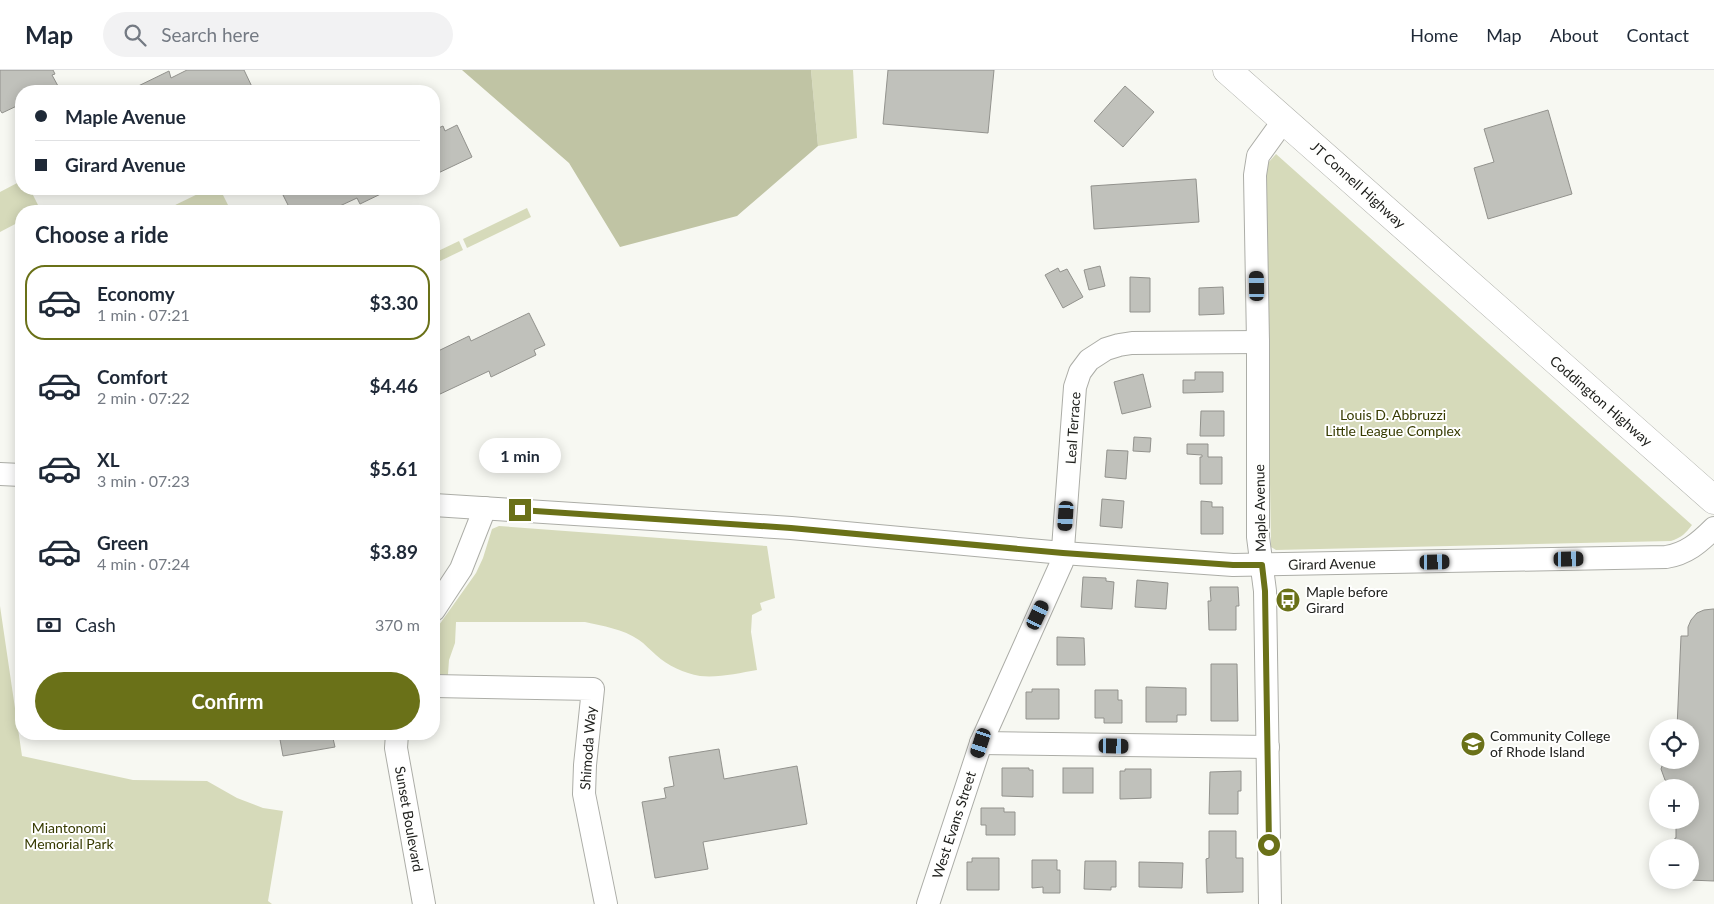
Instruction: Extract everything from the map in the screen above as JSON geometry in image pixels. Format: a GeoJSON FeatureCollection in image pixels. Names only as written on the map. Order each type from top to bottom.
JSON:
{"type":"FeatureCollection","features":[{"type":"Feature","properties":{"kind":"highway","name":"JT Connell Highway"},"geometry":{"type":"LineString","coordinates":[[1227,70],[1488,301]]}},
{"type":"Feature","properties":{"kind":"highway","name":"Coddington Highway"},"geometry":{"type":"LineString","coordinates":[[1488,301],[1714,500]]}},
{"type":"Feature","properties":{"kind":"street","name":"Maple Avenue"},"geometry":{"type":"LineString","coordinates":[[1270,904],[1265,591],[1258,537],[1258,342],[1255,170],[1261,151],[1284,120]]}},
{"type":"Feature","properties":{"kind":"street","name":"Leal Terrace"},"geometry":{"type":"LineString","coordinates":[[1063,553],[1075,387],[1080,372],[1089,360],[1106,349],[1132,343],[1258,342]]}},
{"type":"Feature","properties":{"kind":"street"},"geometry":{"type":"LineString","coordinates":[[0,474],[15,475]]}},
{"type":"Feature","properties":{"kind":"street","name":"Girard Avenue"},"geometry":{"type":"LineString","coordinates":[[440,505],[791,528],[1063,553],[1233,565],[1666,557],[1692,548],[1714,528]]}},
{"type":"Feature","properties":{"kind":"street"},"geometry":{"type":"LineString","coordinates":[[440,601],[461,569],[485,508]]}},
{"type":"Feature","properties":{"kind":"street","name":"West Evans Street"},"geometry":{"type":"LineString","coordinates":[[928,904],[981,743],[1059,569],[1063,553]]}},
{"type":"Feature","properties":{"kind":"street","name":"Shimoda Way"},"geometry":{"type":"LineString","coordinates":[[440,686],[592,689],[584,794],[606,904]]}},
{"type":"Feature","properties":{"kind":"street","name":"Sunset Boulevard"},"geometry":{"type":"LineString","coordinates":[[397,740],[396,748],[424,904]]}},
{"type":"Feature","properties":{"kind":"street"},"geometry":{"type":"LineString","coordinates":[[981,743],[1268,747]]}},
{"type":"Feature","properties":{"kind":"green space"},"geometry":{"type":"Polygon","coordinates":[[[462,70],[811,70],[818,146],[737,216],[620,247],[569,163],[462,70]]]}},
{"type":"Feature","properties":{"kind":"green space"},"geometry":{"type":"Polygon","coordinates":[[[811,70],[853,70],[857,138],[818,146],[811,70]]]}},
{"type":"Feature","properties":{"kind":"green space","name":"Louis D. Abbruzzi Little League Complex"},"geometry":{"type":"Polygon","coordinates":[[[1276,154],[1692,525],[1688,530],[1680,537],[1671,541],[1276,550],[1271,547],[1267,291],[1262,185],[1267,164],[1276,154]]]}},
{"type":"Feature","properties":{"kind":"green space"},"geometry":{"type":"Polygon","coordinates":[[[15,184],[15,195],[33,195],[38,205],[15,205],[15,224],[0,232],[0,192],[15,184]]]}},
{"type":"Feature","properties":{"kind":"green space"},"geometry":{"type":"Polygon","coordinates":[[[196,195],[223,195],[228,205],[175,205],[196,195]]]}},
{"type":"Feature","properties":{"kind":"green space"},"geometry":{"type":"Polygon","coordinates":[[[527,208],[531,217],[467,248],[463,239],[527,208]]]}},
{"type":"Feature","properties":{"kind":"green space"},"geometry":{"type":"Polygon","coordinates":[[[459,241],[463,250],[440,261],[440,250],[459,241]]]}},
{"type":"Feature","properties":{"kind":"green space"},"geometry":{"type":"Polygon","coordinates":[[[499,526],[767,546],[775,598],[760,603],[762,610],[752,615],[751,632],[757,670],[729,675],[694,675],[666,662],[633,636],[613,628],[585,622],[456,622],[455,643],[449,660],[448,676],[440,677],[440,624],[476,573],[492,529],[499,526]]]}},
{"type":"Feature","properties":{"kind":"green space","name":"Miantonomi Memorial Park"},"geometry":{"type":"Polygon","coordinates":[[[0,606],[15,708],[15,740],[20,740],[22,756],[133,780],[207,781],[237,798],[263,808],[283,811],[268,901],[272,904],[0,904],[0,606]]]}},
{"type":"Feature","properties":{"kind":"building"},"geometry":{"type":"Polygon","coordinates":[[[0,70],[53,70],[55,74],[52,75],[57,85],[15,85],[15,107],[2,113],[0,110],[0,70]]]}},
{"type":"Feature","properties":{"kind":"building"},"geometry":{"type":"Polygon","coordinates":[[[187,70],[244,70],[251,85],[140,85],[169,71],[171,78],[187,70]]]}},
{"type":"Feature","properties":{"kind":"building"},"geometry":{"type":"Polygon","coordinates":[[[888,70],[994,70],[988,133],[883,124],[888,70]]]}},
{"type":"Feature","properties":{"kind":"building"},"geometry":{"type":"Polygon","coordinates":[[[1125,86],[1154,112],[1123,147],[1094,121],[1125,86]]]}},
{"type":"Feature","properties":{"kind":"building"},"geometry":{"type":"Polygon","coordinates":[[[1548,110],[1572,194],[1488,219],[1474,168],[1494,162],[1484,129],[1548,110]]]}},
{"type":"Feature","properties":{"kind":"building"},"geometry":{"type":"Polygon","coordinates":[[[457,125],[472,157],[440,172],[440,127],[443,126],[445,131],[457,125]]]}},
{"type":"Feature","properties":{"kind":"building"},"geometry":{"type":"Polygon","coordinates":[[[1196,179],[1199,222],[1094,229],[1091,186],[1196,179]]]}},
{"type":"Feature","properties":{"kind":"building"},"geometry":{"type":"Polygon","coordinates":[[[283,195],[379,195],[360,204],[357,198],[342,205],[288,205],[283,195]]]}},
{"type":"Feature","properties":{"kind":"building"},"geometry":{"type":"Polygon","coordinates":[[[1100,266],[1105,286],[1089,290],[1084,270],[1100,266]]]}},
{"type":"Feature","properties":{"kind":"building"},"geometry":{"type":"Polygon","coordinates":[[[1058,268],[1060,272],[1067,269],[1083,297],[1063,308],[1045,275],[1058,268]]]}},
{"type":"Feature","properties":{"kind":"building"},"geometry":{"type":"Polygon","coordinates":[[[1130,277],[1150,278],[1150,312],[1130,312],[1130,277]]]}},
{"type":"Feature","properties":{"kind":"building"},"geometry":{"type":"Polygon","coordinates":[[[1223,287],[1224,314],[1199,315],[1199,288],[1223,287]]]}},
{"type":"Feature","properties":{"kind":"building"},"geometry":{"type":"Polygon","coordinates":[[[529,313],[545,345],[534,350],[536,355],[491,377],[489,371],[440,394],[440,350],[469,336],[471,341],[529,313]]]}},
{"type":"Feature","properties":{"kind":"building"},"geometry":{"type":"Polygon","coordinates":[[[1195,372],[1223,372],[1223,392],[1183,393],[1183,380],[1195,380],[1195,372]]]}},
{"type":"Feature","properties":{"kind":"building"},"geometry":{"type":"Polygon","coordinates":[[[1143,374],[1151,407],[1122,414],[1114,382],[1143,374]]]}},
{"type":"Feature","properties":{"kind":"building"},"geometry":{"type":"Polygon","coordinates":[[[1201,411],[1224,411],[1224,436],[1200,436],[1201,411]]]}},
{"type":"Feature","properties":{"kind":"building"},"geometry":{"type":"Polygon","coordinates":[[[1134,437],[1151,438],[1150,452],[1133,451],[1134,437]]]}},
{"type":"Feature","properties":{"kind":"building"},"geometry":{"type":"Polygon","coordinates":[[[1187,444],[1208,444],[1208,457],[1222,457],[1222,484],[1200,484],[1200,457],[1202,455],[1187,454],[1187,444]]]}},
{"type":"Feature","properties":{"kind":"building"},"geometry":{"type":"Polygon","coordinates":[[[1107,450],[1128,451],[1126,479],[1105,477],[1107,450]]]}},
{"type":"Feature","properties":{"kind":"building"},"geometry":{"type":"Polygon","coordinates":[[[1102,499],[1124,501],[1122,528],[1100,526],[1102,499]]]}},
{"type":"Feature","properties":{"kind":"building"},"geometry":{"type":"Polygon","coordinates":[[[1201,501],[1212,502],[1212,507],[1223,507],[1223,534],[1201,534],[1201,501]]]}},
{"type":"Feature","properties":{"kind":"building"},"geometry":{"type":"Polygon","coordinates":[[[1083,577],[1106,578],[1106,581],[1114,582],[1112,609],[1081,607],[1083,577]]]}},
{"type":"Feature","properties":{"kind":"building"},"geometry":{"type":"Polygon","coordinates":[[[1137,580],[1168,583],[1166,609],[1135,607],[1137,580]]]}},
{"type":"Feature","properties":{"kind":"building"},"geometry":{"type":"Polygon","coordinates":[[[1210,587],[1238,587],[1239,606],[1236,606],[1236,630],[1209,630],[1208,601],[1211,601],[1210,587]]]}},
{"type":"Feature","properties":{"kind":"building"},"geometry":{"type":"Polygon","coordinates":[[[1714,609],[1714,881],[1699,880],[1699,839],[1675,839],[1676,829],[1699,829],[1699,779],[1665,779],[1661,769],[1699,769],[1699,719],[1677,719],[1681,636],[1688,636],[1688,627],[1691,620],[1697,613],[1714,609]]]}},
{"type":"Feature","properties":{"kind":"building"},"geometry":{"type":"Polygon","coordinates":[[[1057,637],[1084,638],[1085,665],[1057,665],[1057,637]]]}},
{"type":"Feature","properties":{"kind":"building"},"geometry":{"type":"Polygon","coordinates":[[[1211,664],[1237,664],[1238,721],[1211,721],[1211,664]]]}},
{"type":"Feature","properties":{"kind":"building"},"geometry":{"type":"Polygon","coordinates":[[[1146,687],[1186,688],[1186,715],[1177,715],[1177,722],[1146,722],[1146,687]]]}},
{"type":"Feature","properties":{"kind":"building"},"geometry":{"type":"Polygon","coordinates":[[[1032,689],[1059,689],[1059,719],[1026,719],[1026,692],[1032,692],[1032,689]]]}},
{"type":"Feature","properties":{"kind":"building"},"geometry":{"type":"Polygon","coordinates":[[[1095,690],[1118,690],[1118,700],[1122,700],[1122,723],[1104,723],[1104,718],[1095,718],[1095,690]]]}},
{"type":"Feature","properties":{"kind":"building"},"geometry":{"type":"Polygon","coordinates":[[[280,740],[333,740],[335,747],[283,756],[280,740]]]}},
{"type":"Feature","properties":{"kind":"building"},"geometry":{"type":"Polygon","coordinates":[[[719,749],[724,779],[797,766],[807,824],[703,842],[708,869],[655,878],[642,802],[666,798],[664,788],[674,786],[669,757],[719,749]]]}},
{"type":"Feature","properties":{"kind":"building"},"geometry":{"type":"Polygon","coordinates":[[[1002,768],[1029,768],[1029,770],[1033,770],[1033,797],[1002,796],[1002,768]]]}},
{"type":"Feature","properties":{"kind":"building"},"geometry":{"type":"Polygon","coordinates":[[[1063,768],[1093,768],[1093,793],[1063,793],[1063,768]]]}},
{"type":"Feature","properties":{"kind":"building"},"geometry":{"type":"Polygon","coordinates":[[[1125,769],[1151,769],[1151,798],[1120,799],[1120,771],[1125,771],[1125,769]]]}},
{"type":"Feature","properties":{"kind":"building"},"geometry":{"type":"Polygon","coordinates":[[[1241,771],[1241,791],[1238,791],[1238,814],[1209,814],[1210,772],[1241,771]]]}},
{"type":"Feature","properties":{"kind":"building"},"geometry":{"type":"Polygon","coordinates":[[[981,808],[1004,808],[1004,812],[1015,812],[1015,835],[986,835],[986,825],[981,825],[981,808]]]}},
{"type":"Feature","properties":{"kind":"building"},"geometry":{"type":"Polygon","coordinates":[[[1209,831],[1236,831],[1236,858],[1243,858],[1243,892],[1207,893],[1206,859],[1209,858],[1209,831]]]}},
{"type":"Feature","properties":{"kind":"building"},"geometry":{"type":"Polygon","coordinates":[[[972,858],[999,858],[999,890],[967,890],[967,862],[972,862],[972,858]]]}},
{"type":"Feature","properties":{"kind":"building"},"geometry":{"type":"Polygon","coordinates":[[[1032,860],[1057,860],[1057,870],[1060,870],[1060,893],[1043,893],[1043,887],[1032,888],[1032,860]]]}},
{"type":"Feature","properties":{"kind":"building"},"geometry":{"type":"Polygon","coordinates":[[[1085,861],[1116,861],[1116,887],[1111,887],[1111,890],[1084,889],[1085,861]]]}},
{"type":"Feature","properties":{"kind":"building"},"geometry":{"type":"Polygon","coordinates":[[[1139,862],[1183,863],[1182,888],[1139,887],[1139,862]]]}},
{"type":"Feature","properties":{"kind":"place","name":"Maple before Girard"},"geometry":{"type":"Point","coordinates":[1288,600]}},
{"type":"Feature","properties":{"kind":"place","name":"Community College of Rhode Island"},"geometry":{"type":"Point","coordinates":[1473,744]}},
{"type":"Feature","properties":{"kind":"route"},"geometry":{"type":"LineString","coordinates":[[520,510],[791,528],[1063,553],[1233,565],[1262,565],[1265,591],[1269,845]]}}]}
